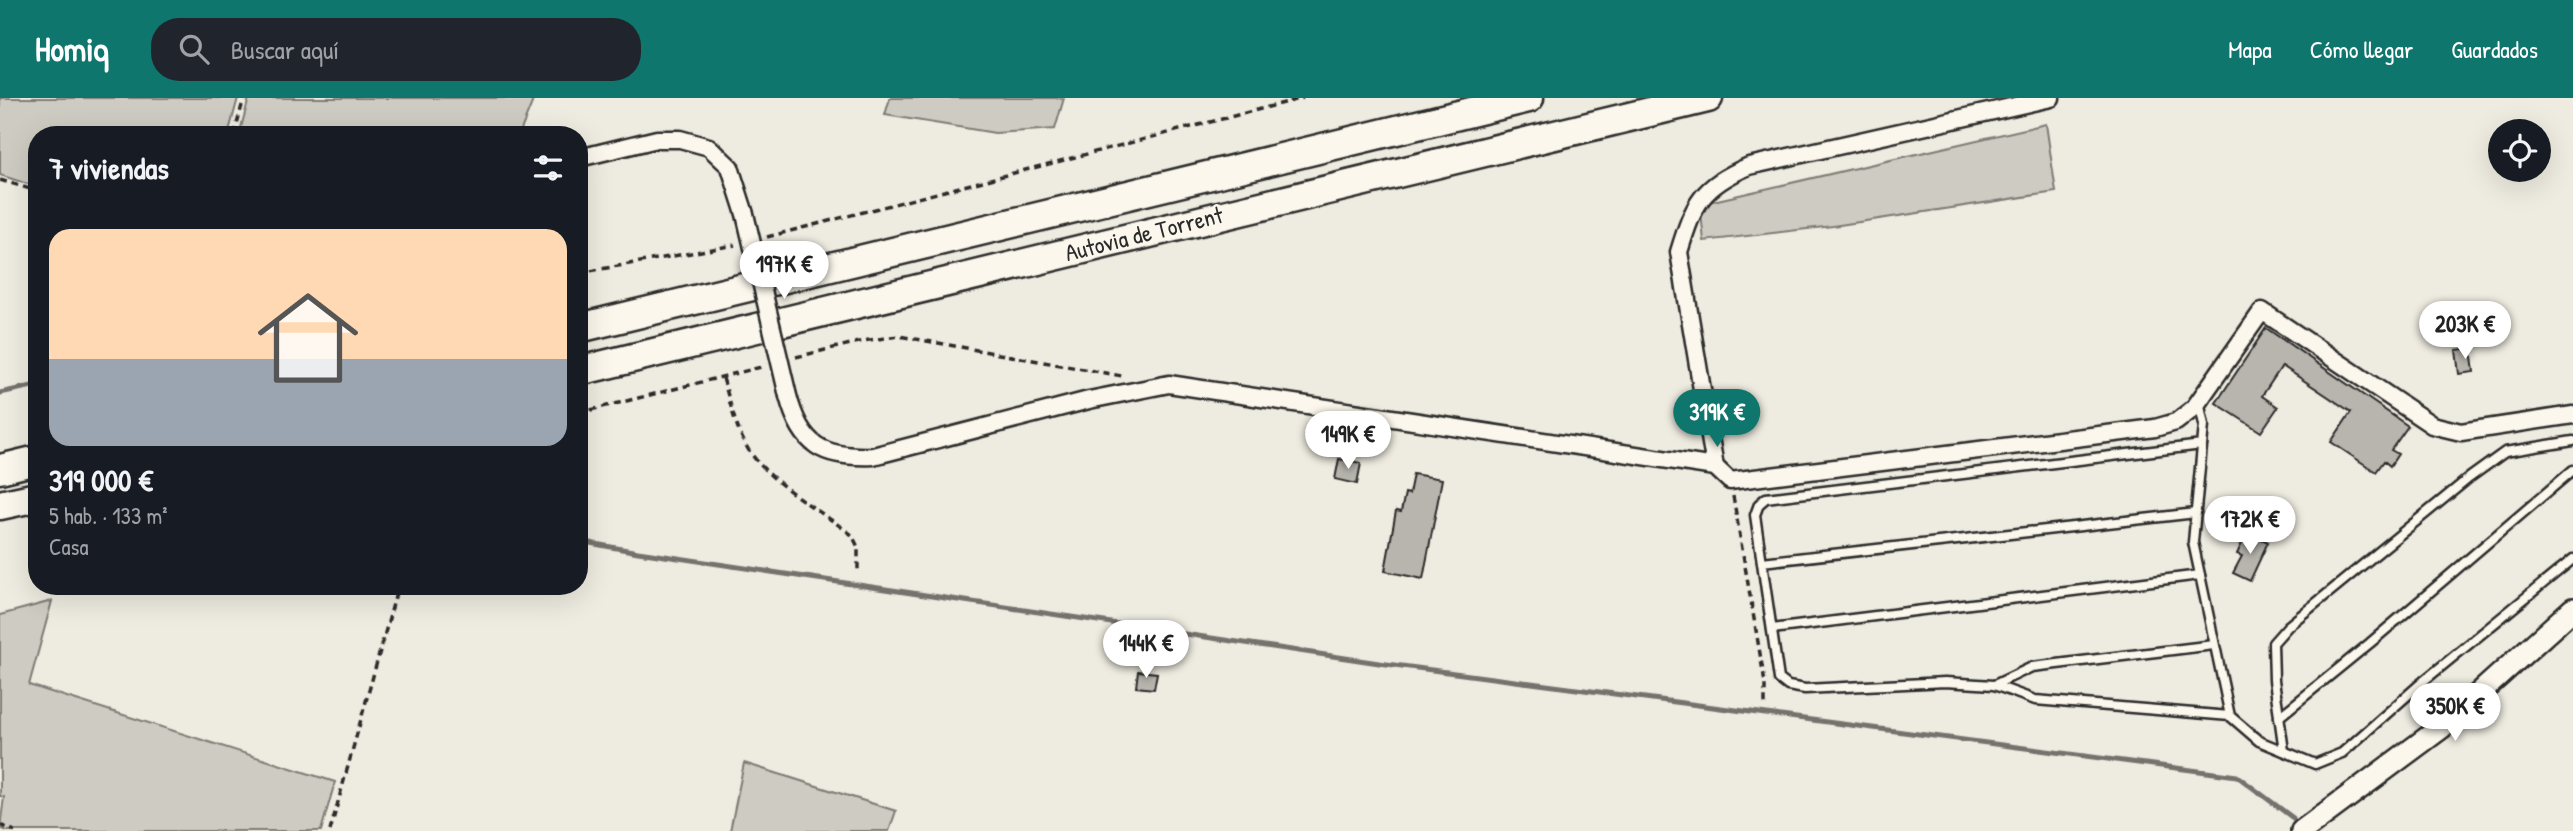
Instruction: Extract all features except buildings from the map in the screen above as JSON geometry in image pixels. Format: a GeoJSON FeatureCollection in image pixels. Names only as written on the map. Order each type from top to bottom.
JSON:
{"type":"FeatureCollection","features":[{"type":"Feature","properties":{"kind":"highway","name":"Autovia de Torrent"},"geometry":{"type":"LineString","coordinates":[[588,326],[1529,98]]}},
{"type":"Feature","properties":{"kind":"highway","name":"Autovia de Torrent"},"geometry":{"type":"LineString","coordinates":[[588,368],[1708,98]]}},
{"type":"Feature","properties":{"kind":"highway"},"geometry":{"type":"LineString","coordinates":[[0,469],[28,462]]}},
{"type":"Feature","properties":{"kind":"highway"},"geometry":{"type":"LineString","coordinates":[[0,505],[28,499]]}},
{"type":"Feature","properties":{"kind":"highway"},"geometry":{"type":"LineString","coordinates":[[0,520],[28,514]]}},
{"type":"Feature","properties":{"kind":"street"},"geometry":{"type":"LineString","coordinates":[[1714,467],[1679,252],[1690,218],[1703,194],[1725,177],[1749,166],[2051,98]]}},
{"type":"Feature","properties":{"kind":"street"},"geometry":{"type":"LineString","coordinates":[[588,156],[657,139],[680,139],[709,147],[730,167],[745,215],[793,417],[803,435],[823,450],[846,457],[873,456],[1089,400],[1169,384],[1714,467],[1730,481],[2155,428],[2176,422],[2194,408],[2262,311],[2432,425],[2461,432],[2573,415]]}},
{"type":"Feature","properties":{"kind":"street"},"geometry":{"type":"LineString","coordinates":[[2302,831],[2442,727],[2573,610]]}},
{"type":"Feature","properties":{"kind":"lane"},"geometry":{"type":"LineString","coordinates":[[2199,400],[2204,425],[2193,541],[2230,716]]}},
{"type":"Feature","properties":{"kind":"lane"},"geometry":{"type":"LineString","coordinates":[[2284,751],[2274,680],[2273,643],[2288,626],[2469,478],[2505,452],[2573,441]]}},
{"type":"Feature","properties":{"kind":"lane"},"geometry":{"type":"LineString","coordinates":[[2202,444],[1766,498],[1759,504],[1755,515],[1779,678],[1788,686],[1805,688],[1945,682],[1994,685],[2035,700],[2230,716],[2259,741],[2315,764],[2342,753],[2426,679],[2573,559]]}},
{"type":"Feature","properties":{"kind":"lane"},"geometry":{"type":"LineString","coordinates":[[2279,717],[2573,470]]}},
{"type":"Feature","properties":{"kind":"lane"},"geometry":{"type":"LineString","coordinates":[[1762,562],[2196,513]]}},
{"type":"Feature","properties":{"kind":"lane"},"geometry":{"type":"LineString","coordinates":[[1772,629],[2200,575]]}},
{"type":"Feature","properties":{"kind":"lane"},"geometry":{"type":"LineString","coordinates":[[1994,685],[2032,667],[2214,645]]}},
{"type":"Feature","properties":{"kind":"path"},"geometry":{"type":"LineString","coordinates":[[236,126],[244,98]]}},
{"type":"Feature","properties":{"kind":"path"},"geometry":{"type":"LineString","coordinates":[[758,240],[1303,98]]}},
{"type":"Feature","properties":{"kind":"path"},"geometry":{"type":"LineString","coordinates":[[0,180],[28,188]]}},
{"type":"Feature","properties":{"kind":"path"},"geometry":{"type":"LineString","coordinates":[[588,271],[744,243]]}},
{"type":"Feature","properties":{"kind":"path"},"geometry":{"type":"LineString","coordinates":[[786,360],[863,341],[899,336],[1128,377]]}},
{"type":"Feature","properties":{"kind":"path"},"geometry":{"type":"LineString","coordinates":[[588,411],[774,363]]}},
{"type":"Feature","properties":{"kind":"path"},"geometry":{"type":"LineString","coordinates":[[723,377],[733,417],[749,451],[778,481],[852,535],[858,547],[858,570]]}},
{"type":"Feature","properties":{"kind":"path"},"geometry":{"type":"LineString","coordinates":[[1730,481],[1765,683],[1765,705]]}},
{"type":"Feature","properties":{"kind":"path"},"geometry":{"type":"LineString","coordinates":[[330,831],[396,595]]}},
{"type":"Feature","properties":{"kind":"path"},"geometry":{"type":"LineString","coordinates":[[0,825],[15,831]]}},
{"type":"Feature","properties":{"kind":"shaded area"},"geometry":{"type":"Polygon","coordinates":[[[0,98],[238,98],[230,126],[28,126],[28,184],[0,175],[0,98]]]}},
{"type":"Feature","properties":{"kind":"shaded area"},"geometry":{"type":"Polygon","coordinates":[[[249,98],[534,98],[523,126],[241,126],[249,98]]]}},
{"type":"Feature","properties":{"kind":"shaded area"},"geometry":{"type":"Polygon","coordinates":[[[890,98],[1064,98],[1055,129],[995,133],[885,115],[890,98]]]}},
{"type":"Feature","properties":{"kind":"shaded area"},"geometry":{"type":"Polygon","coordinates":[[[2046,124],[2056,192],[1833,226],[1704,241],[1701,213],[1709,202],[2046,124]]]}},
{"type":"Feature","properties":{"kind":"shaded area"},"geometry":{"type":"Polygon","coordinates":[[[52,601],[29,685],[335,782],[321,831],[7,831],[0,828],[4,797],[0,796],[0,615],[52,601]]]}},
{"type":"Feature","properties":{"kind":"shaded area"},"geometry":{"type":"Polygon","coordinates":[[[744,763],[896,811],[889,831],[730,831],[744,763]]]}},
{"type":"Feature","properties":{"kind":"waterway"},"geometry":{"type":"LineString","coordinates":[[0,393],[28,387]]}},
{"type":"Feature","properties":{"kind":"waterway"},"geometry":{"type":"LineString","coordinates":[[588,543],[1379,663],[2237,776],[2293,818]]}}]}
